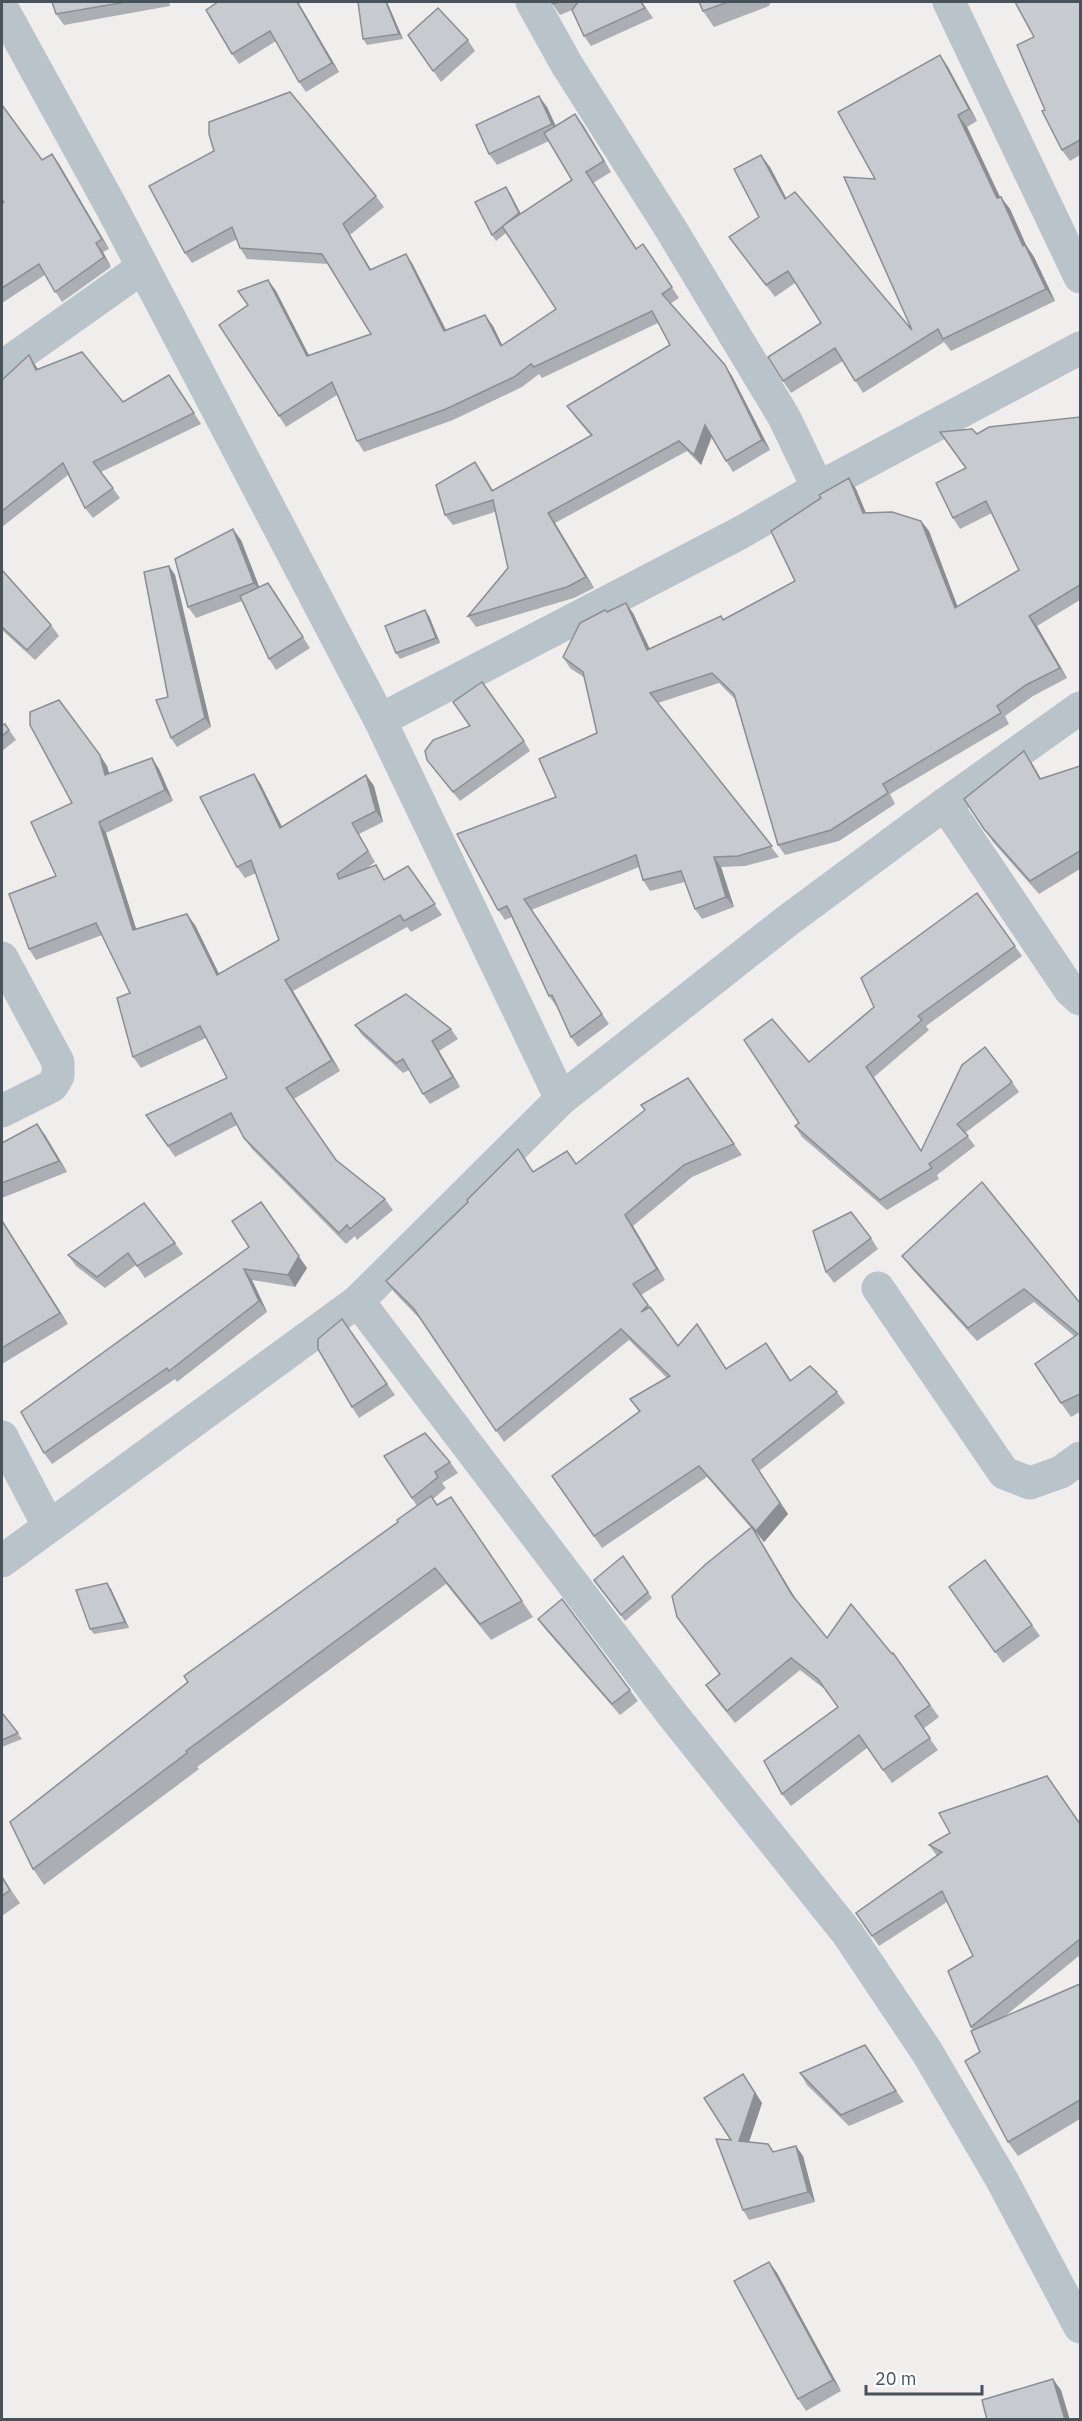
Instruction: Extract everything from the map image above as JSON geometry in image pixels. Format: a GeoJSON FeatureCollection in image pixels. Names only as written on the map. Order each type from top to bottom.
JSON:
{"type":"FeatureCollection","features":[{"type":"Feature","properties":{"kind":"street"},"geometry":{"type":"LineString","coordinates":[[532,2],[567,65],[675,235],[784,417],[818,489]]}},
{"type":"Feature","properties":{"kind":"street"},"geometry":{"type":"LineString","coordinates":[[949,2],[1080,277]]}},
{"type":"Feature","properties":{"kind":"street"},"geometry":{"type":"LineString","coordinates":[[2,8],[143,267],[380,720],[561,1099]]}},
{"type":"Feature","properties":{"kind":"street"},"geometry":{"type":"LineString","coordinates":[[2,367],[143,267]]}},
{"type":"Feature","properties":{"kind":"street"},"geometry":{"type":"LineString","coordinates":[[380,720],[729,538],[1080,348]]}},
{"type":"Feature","properties":{"kind":"street"},"geometry":{"type":"LineString","coordinates":[[2,1561],[48,1525],[358,1300],[561,1099],[788,921],[945,804],[1080,708]]}},
{"type":"Feature","properties":{"kind":"street"},"geometry":{"type":"LineString","coordinates":[[945,804],[1070,990],[1080,999]]}},
{"type":"Feature","properties":{"kind":"street"},"geometry":{"type":"LineString","coordinates":[[2,958],[58,1062],[58,1076],[52,1086],[2,1110]]}},
{"type":"Feature","properties":{"kind":"street"},"geometry":{"type":"LineString","coordinates":[[878,1288],[1004,1473],[1030,1483],[1060,1472],[1080,1458]]}},
{"type":"Feature","properties":{"kind":"street"},"geometry":{"type":"LineString","coordinates":[[358,1300],[672,1714],[848,1934],[933,2062],[1002,2180],[1080,2327]]}},
{"type":"Feature","properties":{"kind":"street"},"geometry":{"type":"LineString","coordinates":[[2,1437],[48,1525]]}},
{"type":"Feature","properties":{"kind":"building"},"geometry":{"type":"Polygon","coordinates":[[[52,2],[126,2],[56,14],[52,2]]]}},
{"type":"Feature","properties":{"kind":"building"},"geometry":{"type":"Polygon","coordinates":[[[218,2],[297,2],[332,63],[299,82],[270,31],[232,54],[206,10],[218,2]]]}},
{"type":"Feature","properties":{"kind":"building"},"geometry":{"type":"Polygon","coordinates":[[[358,2],[386,2],[399,34],[363,39],[358,2]]]}},
{"type":"Feature","properties":{"kind":"building"},"geometry":{"type":"Polygon","coordinates":[[[578,2],[641,2],[645,8],[584,36],[572,10],[578,2]]]}},
{"type":"Feature","properties":{"kind":"building"},"geometry":{"type":"Polygon","coordinates":[[[699,2],[728,2],[703,11],[699,2]]]}},
{"type":"Feature","properties":{"kind":"building"},"geometry":{"type":"Polygon","coordinates":[[[1015,2],[1080,2],[1080,140],[1062,150],[1042,111],[1045,110],[1017,45],[1034,37],[1015,2]]]}},
{"type":"Feature","properties":{"kind":"building"},"geometry":{"type":"Polygon","coordinates":[[[438,8],[468,40],[433,71],[408,35],[438,8]]]}},
{"type":"Feature","properties":{"kind":"building"},"geometry":{"type":"Polygon","coordinates":[[[940,55],[969,109],[958,115],[997,198],[1001,197],[1046,289],[943,339],[938,329],[855,381],[835,348],[783,381],[768,357],[821,323],[788,271],[766,285],[729,237],[759,217],[734,169],[761,155],[785,199],[795,192],[912,330],[844,177],[875,179],[838,112],[940,55]]]}},
{"type":"Feature","properties":{"kind":"building"},"geometry":{"type":"Polygon","coordinates":[[[290,92],[376,196],[343,224],[370,270],[406,254],[444,331],[485,315],[501,346],[556,309],[502,226],[572,180],[544,133],[575,114],[604,161],[586,172],[636,249],[643,244],[672,287],[662,294],[725,365],[762,440],[726,461],[705,425],[694,455],[679,441],[548,513],[586,577],[567,587],[468,616],[508,568],[493,500],[445,515],[436,485],[475,462],[492,491],[592,435],[567,406],[670,345],[652,311],[534,367],[531,364],[514,377],[446,409],[357,441],[332,382],[279,416],[219,325],[248,305],[238,291],[268,280],[307,356],[371,334],[322,254],[240,248],[232,227],[185,253],[149,186],[214,151],[209,134],[209,122],[290,92]]]}},
{"type":"Feature","properties":{"kind":"building"},"geometry":{"type":"Polygon","coordinates":[[[539,96],[552,124],[489,154],[476,125],[539,96]]]}},
{"type":"Feature","properties":{"kind":"building"},"geometry":{"type":"Polygon","coordinates":[[[2,105],[42,160],[52,154],[102,239],[96,243],[104,257],[55,292],[39,264],[2,288],[2,201],[4,203],[2,199],[2,105]]]}},
{"type":"Feature","properties":{"kind":"building"},"geometry":{"type":"Polygon","coordinates":[[[506,187],[519,213],[492,235],[475,202],[506,187]]]}},
{"type":"Feature","properties":{"kind":"building"},"geometry":{"type":"Polygon","coordinates":[[[82,352],[123,402],[169,375],[194,413],[93,462],[113,488],[85,508],[63,463],[2,511],[2,380],[29,355],[36,370],[82,352]]]}},
{"type":"Feature","properties":{"kind":"building"},"geometry":{"type":"Polygon","coordinates":[[[1080,417],[1080,585],[1029,616],[1060,668],[1026,685],[997,706],[1001,713],[883,784],[888,793],[831,830],[778,845],[734,694],[712,673],[650,693],[772,846],[738,856],[714,857],[726,897],[695,909],[681,871],[643,880],[636,855],[524,899],[602,1014],[571,1037],[507,906],[498,910],[457,834],[556,797],[539,759],[597,733],[583,672],[563,657],[580,623],[605,610],[607,612],[626,603],[647,650],[721,616],[723,620],[795,581],[771,531],[821,498],[819,495],[849,478],[863,513],[892,512],[921,521],[955,608],[1019,570],[986,501],[953,518],[936,483],[966,468],[940,432],[972,429],[977,434],[989,427],[1080,417]]]}},
{"type":"Feature","properties":{"kind":"building"},"geometry":{"type":"Polygon","coordinates":[[[233,529],[254,583],[188,607],[175,559],[233,529]]]}},
{"type":"Feature","properties":{"kind":"building"},"geometry":{"type":"Polygon","coordinates":[[[169,566],[205,718],[171,738],[156,700],[168,697],[144,572],[169,566]]]}},
{"type":"Feature","properties":{"kind":"building"},"geometry":{"type":"Polygon","coordinates":[[[2,570],[51,625],[27,650],[2,627],[2,570]]]}},
{"type":"Feature","properties":{"kind":"building"},"geometry":{"type":"Polygon","coordinates":[[[268,583],[303,637],[269,659],[240,596],[268,583]]]}},
{"type":"Feature","properties":{"kind":"building"},"geometry":{"type":"Polygon","coordinates":[[[425,610],[436,638],[396,653],[385,626],[425,610]]]}},
{"type":"Feature","properties":{"kind":"building"},"geometry":{"type":"Polygon","coordinates":[[[482,682],[524,741],[453,792],[427,760],[425,751],[433,740],[470,726],[453,702],[482,682]]]}},
{"type":"Feature","properties":{"kind":"building"},"geometry":{"type":"Polygon","coordinates":[[[59,700],[100,755],[105,775],[152,758],[165,790],[99,822],[133,930],[187,914],[217,975],[279,940],[251,860],[237,867],[200,797],[254,774],[280,828],[366,775],[376,811],[352,823],[368,851],[337,874],[339,879],[376,865],[384,880],[408,866],[435,904],[404,921],[400,915],[285,980],[332,1060],[286,1088],[336,1160],[385,1199],[350,1229],[347,1225],[339,1233],[244,1138],[231,1113],[168,1146],[146,1115],[227,1078],[200,1026],[133,1057],[117,998],[130,993],[96,923],[29,949],[9,894],[56,876],[31,822],[72,803],[30,725],[30,712],[59,700]]]}},
{"type":"Feature","properties":{"kind":"building"},"geometry":{"type":"Polygon","coordinates":[[[5,724],[9,730],[2,736],[2,725],[5,724]]]}},
{"type":"Feature","properties":{"kind":"building"},"geometry":{"type":"Polygon","coordinates":[[[1024,751],[1040,779],[1080,766],[1080,851],[1030,881],[984,829],[964,799],[1024,751]]]}},
{"type":"Feature","properties":{"kind":"building"},"geometry":{"type":"Polygon","coordinates":[[[977,893],[1015,946],[918,1016],[922,1020],[866,1067],[921,1151],[962,1065],[985,1047],[1012,1082],[957,1124],[968,1136],[929,1164],[932,1168],[880,1200],[795,1126],[799,1123],[744,1040],[772,1019],[809,1062],[874,1007],[861,978],[977,893]]]}},
{"type":"Feature","properties":{"kind":"building"},"geometry":{"type":"Polygon","coordinates":[[[406,994],[451,1029],[432,1041],[453,1077],[423,1094],[403,1059],[396,1063],[355,1025],[406,994]]]}},
{"type":"Feature","properties":{"kind":"building"},"geometry":{"type":"Polygon","coordinates":[[[688,1078],[734,1144],[684,1165],[625,1215],[657,1269],[633,1284],[648,1305],[641,1312],[650,1307],[678,1346],[697,1324],[726,1369],[766,1343],[790,1381],[810,1366],[837,1392],[752,1460],[780,1503],[756,1531],[699,1466],[594,1536],[552,1476],[640,1411],[630,1399],[670,1376],[621,1329],[496,1431],[414,1309],[386,1281],[468,1202],[467,1200],[518,1149],[533,1172],[567,1151],[576,1164],[645,1110],[641,1105],[688,1078]]]}},
{"type":"Feature","properties":{"kind":"building"},"geometry":{"type":"Polygon","coordinates":[[[37,1124],[59,1161],[2,1183],[2,1143],[37,1124]]]}},
{"type":"Feature","properties":{"kind":"building"},"geometry":{"type":"Polygon","coordinates":[[[982,1182],[1080,1303],[1080,1394],[1061,1403],[1035,1364],[1078,1334],[1024,1289],[968,1328],[902,1256],[982,1182]]]}},
{"type":"Feature","properties":{"kind":"building"},"geometry":{"type":"Polygon","coordinates":[[[261,1202],[299,1256],[288,1275],[244,1269],[259,1301],[169,1371],[167,1368],[44,1453],[21,1412],[249,1247],[232,1221],[261,1202]]]}},
{"type":"Feature","properties":{"kind":"building"},"geometry":{"type":"Polygon","coordinates":[[[144,1203],[175,1243],[137,1266],[128,1253],[97,1277],[68,1255],[144,1203]]]}},
{"type":"Feature","properties":{"kind":"building"},"geometry":{"type":"Polygon","coordinates":[[[851,1212],[871,1238],[826,1272],[813,1231],[851,1212]]]}},
{"type":"Feature","properties":{"kind":"building"},"geometry":{"type":"Polygon","coordinates":[[[2,1221],[60,1313],[2,1348],[2,1221]]]}},
{"type":"Feature","properties":{"kind":"building"},"geometry":{"type":"Polygon","coordinates":[[[342,1319],[387,1384],[352,1407],[318,1349],[318,1339],[342,1319]]]}},
{"type":"Feature","properties":{"kind":"building"},"geometry":{"type":"Polygon","coordinates":[[[425,1433],[450,1462],[435,1472],[438,1477],[412,1498],[384,1456],[425,1433]]]}},
{"type":"Feature","properties":{"kind":"building"},"geometry":{"type":"Polygon","coordinates":[[[431,1496],[437,1505],[451,1497],[522,1601],[480,1624],[435,1568],[186,1751],[187,1753],[33,1869],[10,1822],[188,1682],[184,1676],[431,1496]]]}},
{"type":"Feature","properties":{"kind":"building"},"geometry":{"type":"Polygon","coordinates":[[[752,1527],[792,1595],[827,1638],[851,1604],[893,1653],[930,1705],[915,1716],[930,1738],[883,1770],[859,1735],[782,1794],[764,1761],[838,1707],[818,1679],[791,1658],[727,1711],[706,1685],[720,1674],[677,1617],[672,1596],[706,1564],[752,1527]]]}},
{"type":"Feature","properties":{"kind":"building"},"geometry":{"type":"Polygon","coordinates":[[[623,1556],[648,1592],[621,1615],[594,1580],[623,1556]]]}},
{"type":"Feature","properties":{"kind":"building"},"geometry":{"type":"Polygon","coordinates":[[[985,1560],[1032,1625],[995,1652],[949,1587],[985,1560]]]}},
{"type":"Feature","properties":{"kind":"building"},"geometry":{"type":"Polygon","coordinates":[[[107,1583],[125,1622],[90,1629],[76,1590],[107,1583]]]}},
{"type":"Feature","properties":{"kind":"building"},"geometry":{"type":"Polygon","coordinates":[[[562,1599],[630,1690],[612,1704],[538,1619],[562,1599]]]}},
{"type":"Feature","properties":{"kind":"building"},"geometry":{"type":"Polygon","coordinates":[[[2,1713],[18,1733],[2,1740],[2,1713]]]}},
{"type":"Feature","properties":{"kind":"building"},"geometry":{"type":"Polygon","coordinates":[[[1047,1776],[1080,1824],[1080,1939],[971,2027],[948,1971],[973,1956],[942,1891],[872,1936],[856,1913],[942,1852],[929,1845],[950,1833],[939,1813],[1047,1776]]]}},
{"type":"Feature","properties":{"kind":"building"},"geometry":{"type":"Polygon","coordinates":[[[2,1877],[10,1890],[2,1896],[2,1877]]]}},
{"type":"Feature","properties":{"kind":"building"},"geometry":{"type":"Polygon","coordinates":[[[1080,1984],[1080,2100],[1008,2142],[965,2061],[980,2052],[971,2031],[1080,1984]]]}},
{"type":"Feature","properties":{"kind":"building"},"geometry":{"type":"Polygon","coordinates":[[[865,2045],[896,2091],[841,2115],[800,2073],[865,2045]]]}},
{"type":"Feature","properties":{"kind":"building"},"geometry":{"type":"Polygon","coordinates":[[[743,2074],[755,2093],[739,2141],[768,2144],[773,2152],[796,2146],[808,2192],[743,2210],[716,2139],[731,2140],[704,2098],[743,2074]]]}},
{"type":"Feature","properties":{"kind":"building"},"geometry":{"type":"Polygon","coordinates":[[[769,2262],[833,2380],[798,2399],[734,2281],[769,2262]]]}},
{"type":"Feature","properties":{"kind":"building"},"geometry":{"type":"Polygon","coordinates":[[[1053,2379],[1065,2420],[987,2420],[982,2400],[1053,2379]]]}}]}
